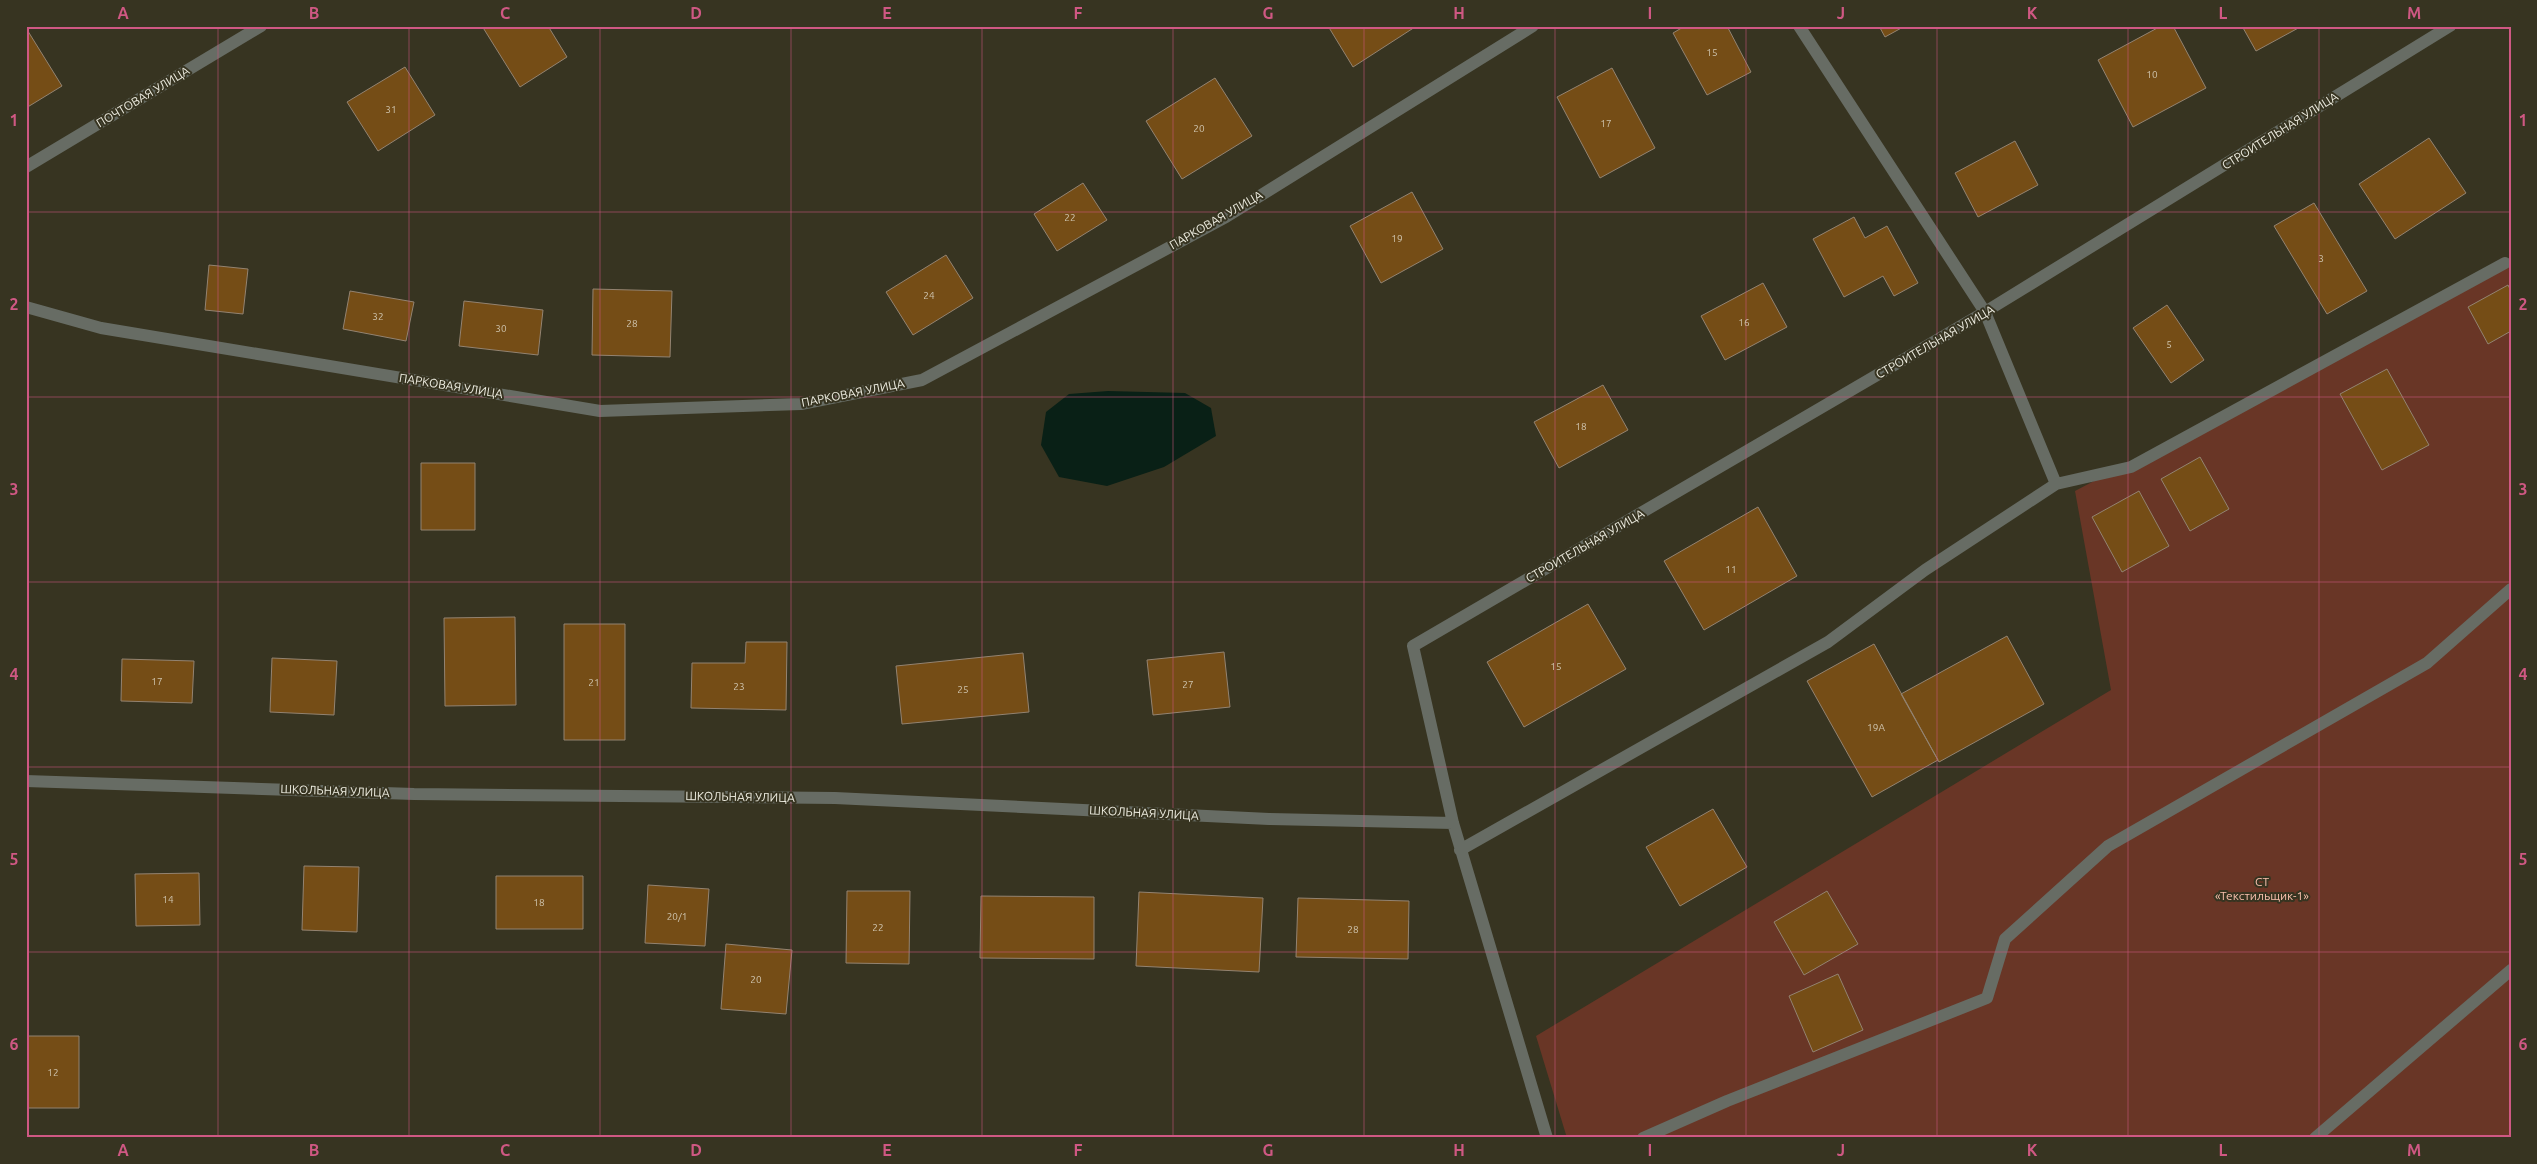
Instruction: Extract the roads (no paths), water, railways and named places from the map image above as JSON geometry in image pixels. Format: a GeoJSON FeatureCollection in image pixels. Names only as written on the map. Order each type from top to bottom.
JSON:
{"type":"FeatureCollection","features":[{"type":"Feature","properties":{"kind":"street","name":"ПОЧТОВАЯ УЛИЦА"},"geometry":{"type":"LineString","coordinates":[[26,168],[261,26]]}},
{"type":"Feature","properties":{"kind":"street","name":"ПАРКОВАЯ УЛИЦА"},"geometry":{"type":"LineString","coordinates":[[26,307],[102,328],[600,410],[802,404],[922,380],[1226,217],[1533,26]]}},
{"type":"Feature","properties":{"kind":"street"},"geometry":{"type":"LineString","coordinates":[[1799,26],[1986,312],[2056,484]]}},
{"type":"Feature","properties":{"kind":"street","name":"СТРОИТЕЛЬНАЯ УЛИЦА"},"geometry":{"type":"LineString","coordinates":[[1452,823],[1413,646],[1986,312],[2450,26]]}},
{"type":"Feature","properties":{"kind":"street"},"geometry":{"type":"LineString","coordinates":[[1460,850],[1828,642],[1925,570],[2056,484],[2131,467],[2505,263]]}},
{"type":"Feature","properties":{"kind":"street"},"geometry":{"type":"LineString","coordinates":[[1642,1138],[1728,1101],[1987,998],[2005,939],[2108,846],[2428,663],[2511,589]]}},
{"type":"Feature","properties":{"kind":"street","name":"ШКОЛЬНАЯ УЛИЦА"},"geometry":{"type":"LineString","coordinates":[[26,781],[414,794],[835,798],[1269,819],[1452,823]]}},
{"type":"Feature","properties":{"kind":"street"},"geometry":{"type":"LineString","coordinates":[[1452,823],[1547,1138]]}},
{"type":"Feature","properties":{"kind":"street"},"geometry":{"type":"LineString","coordinates":[[2315,1138],[2511,970]]}},
{"type":"Feature","properties":{"kind":"park label","name":"СТ «Текстильщик-1»"},"geometry":{"type":"Point","coordinates":[2262,889]}}]}
